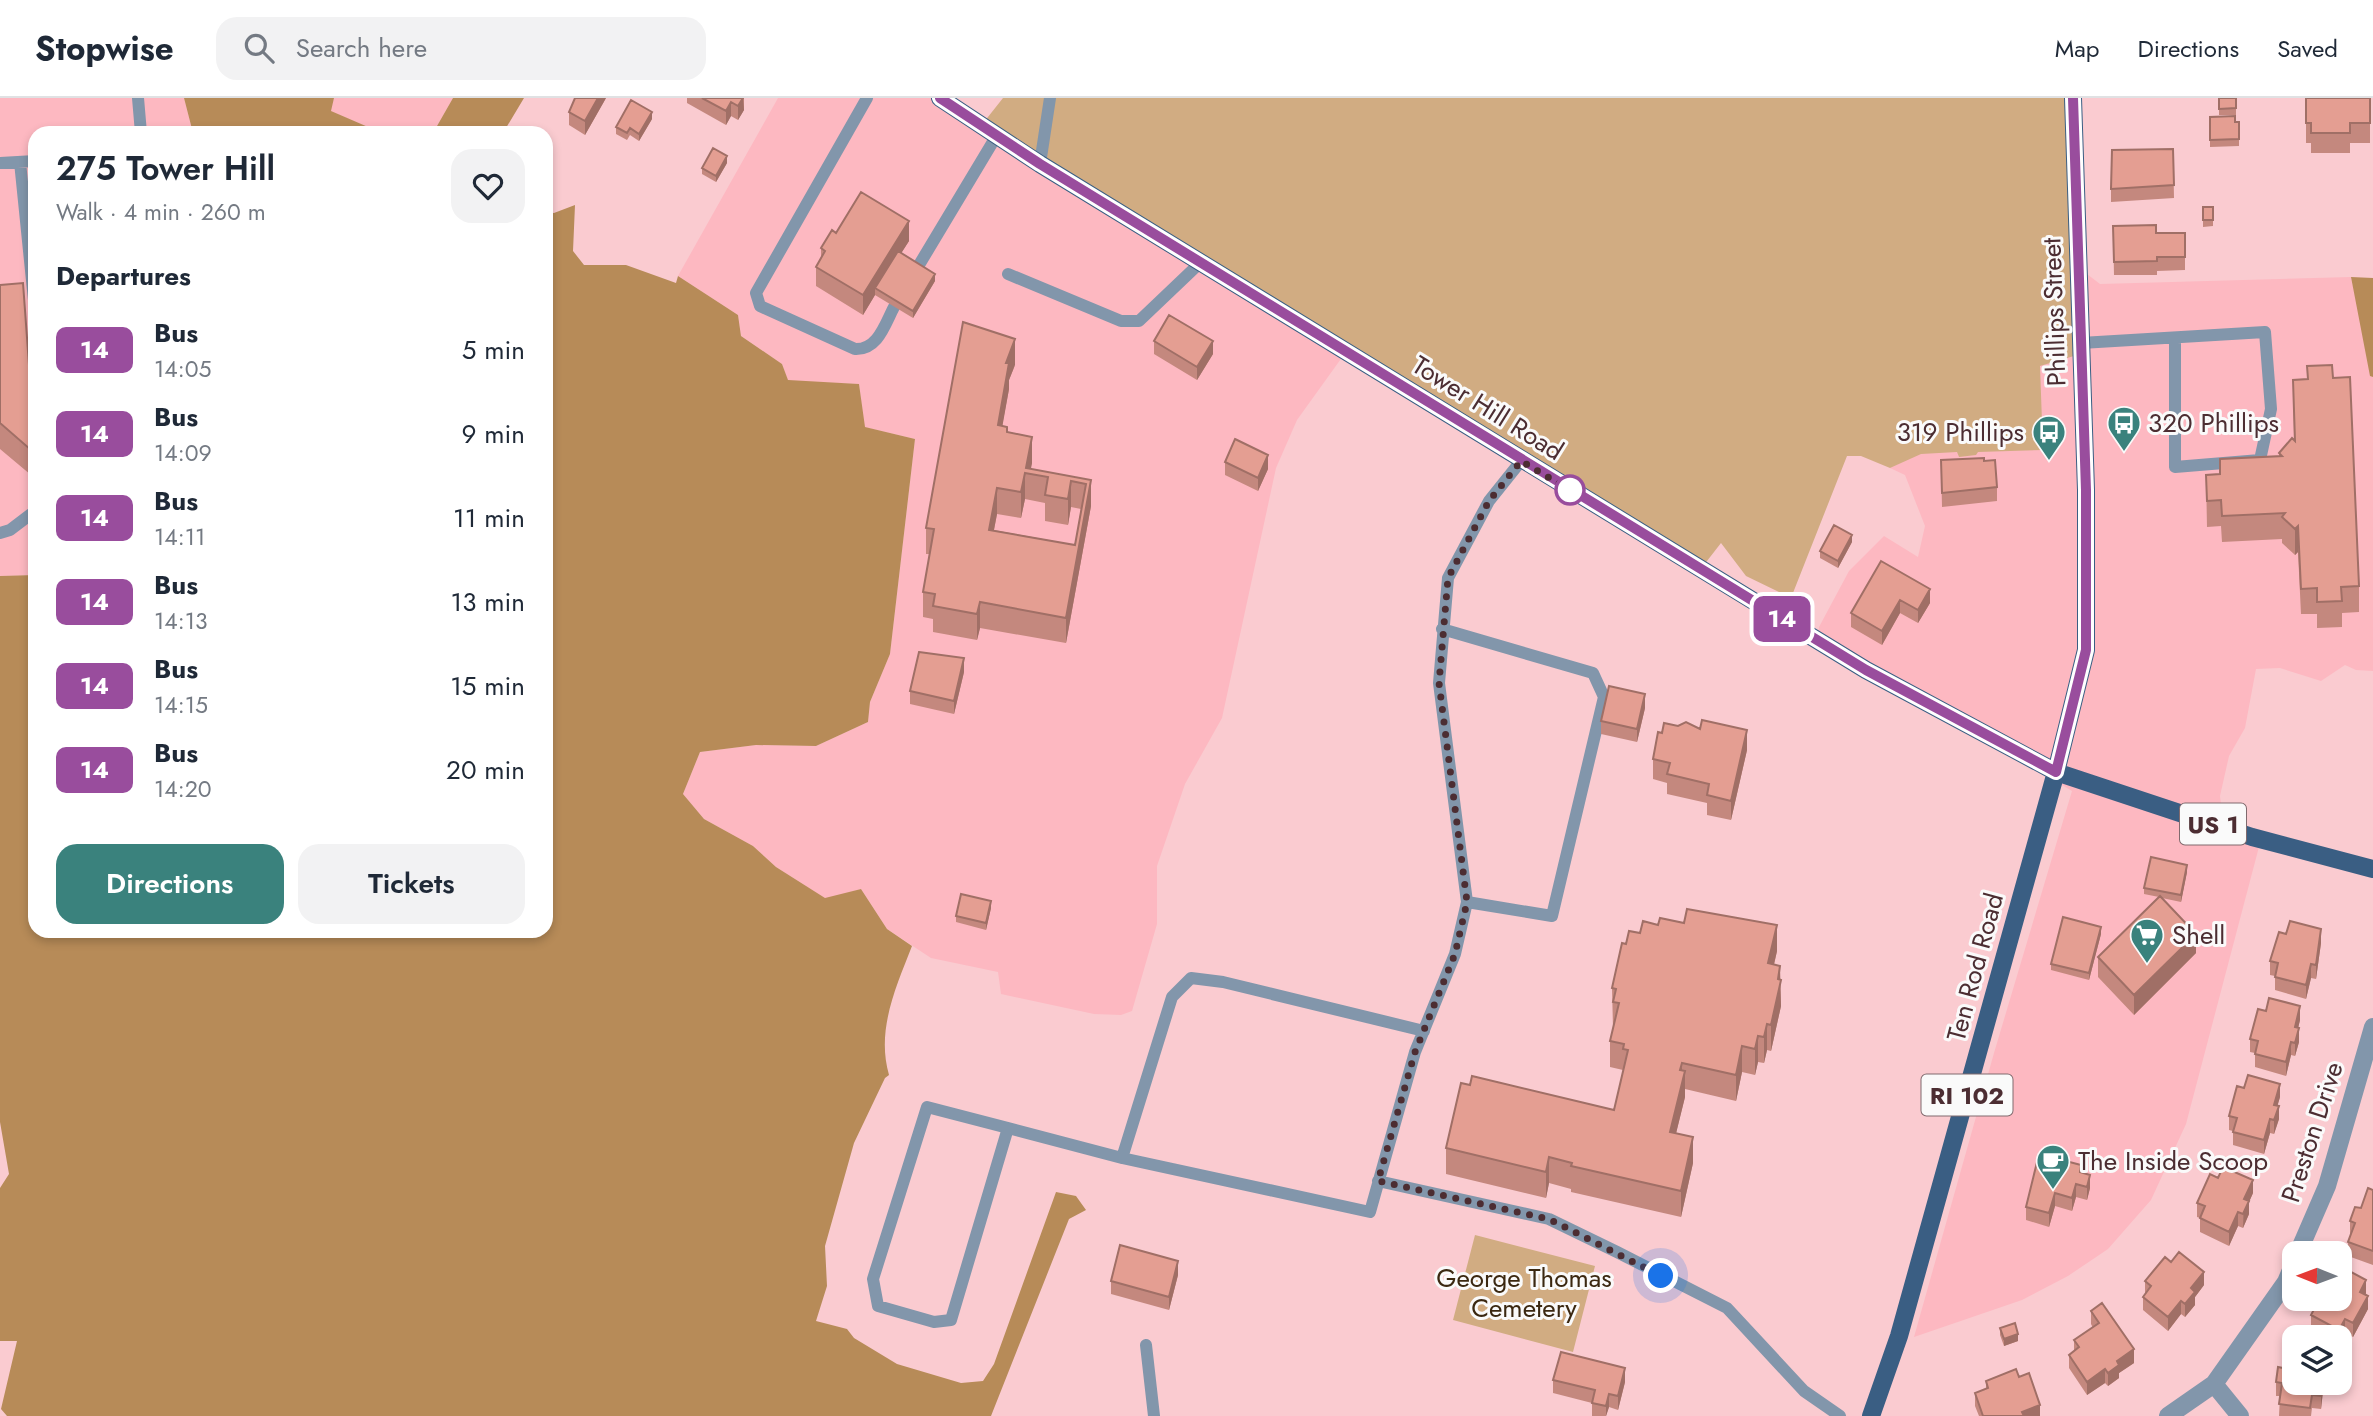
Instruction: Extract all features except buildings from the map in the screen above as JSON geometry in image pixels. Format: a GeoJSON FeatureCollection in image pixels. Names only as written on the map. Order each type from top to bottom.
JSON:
{"type":"FeatureCollection","features":[{"type":"Feature","properties":{"kind":"main road","name":"Tower Hill Road"},"geometry":{"type":"LineString","coordinates":[[940,98],[1040,164],[1866,670],[2056,772],[2252,837],[2373,869]]}},
{"type":"Feature","properties":{"kind":"main road","name":"Phillips Street"},"geometry":{"type":"LineString","coordinates":[[2056,772],[2086,650],[2081,343],[2073,98]]}},
{"type":"Feature","properties":{"kind":"main road","name":"Ten Rod Road"},"geometry":{"type":"LineString","coordinates":[[1871,1416],[1899,1336],[2056,772]]}},
{"type":"Feature","properties":{"kind":"street","name":"Preston Drive"},"geometry":{"type":"LineString","coordinates":[[2303,1241],[2327,1186],[2373,1027]]}},
{"type":"Feature","properties":{"kind":"street"},"geometry":{"type":"LineString","coordinates":[[2168,1416],[2214,1384],[2282,1288]]}},
{"type":"Feature","properties":{"kind":"street"},"geometry":{"type":"LineString","coordinates":[[2214,1384],[2240,1416]]}},
{"type":"Feature","properties":{"kind":"lane"},"geometry":{"type":"LineString","coordinates":[[138,98],[140,126]]}},
{"type":"Feature","properties":{"kind":"lane"},"geometry":{"type":"LineString","coordinates":[[867,98],[756,293],[760,306],[855,349],[865,349],[876,342],[894,307]]}},
{"type":"Feature","properties":{"kind":"lane"},"geometry":{"type":"LineString","coordinates":[[1040,164],[1050,98]]}},
{"type":"Feature","properties":{"kind":"lane"},"geometry":{"type":"LineString","coordinates":[[916,270],[997,135]]}},
{"type":"Feature","properties":{"kind":"lane"},"geometry":{"type":"LineString","coordinates":[[0,163],[28,161]]}},
{"type":"Feature","properties":{"kind":"lane"},"geometry":{"type":"LineString","coordinates":[[20,162],[28,241]]}},
{"type":"Feature","properties":{"kind":"lane"},"geometry":{"type":"LineString","coordinates":[[1008,274],[1121,321],[1139,321],[1202,261]]}},
{"type":"Feature","properties":{"kind":"lane"},"geometry":{"type":"LineString","coordinates":[[2081,343],[2265,332],[2271,409],[2260,460],[2175,467],[2175,338]]}},
{"type":"Feature","properties":{"kind":"lane"},"geometry":{"type":"LineString","coordinates":[[1008,1128],[951,1320],[934,1322],[878,1306],[873,1279],[926,1107],[1008,1128],[1122,1158],[1370,1212],[1424,1031],[1455,954],[1467,902],[1439,683],[1448,578],[1489,501],[1521,461]]}},
{"type":"Feature","properties":{"kind":"lane"},"geometry":{"type":"LineString","coordinates":[[0,533],[10,530],[28,516]]}},
{"type":"Feature","properties":{"kind":"lane"},"geometry":{"type":"LineString","coordinates":[[1442,629],[1593,673],[1604,696],[1552,916],[1467,902]]}},
{"type":"Feature","properties":{"kind":"lane"},"geometry":{"type":"LineString","coordinates":[[1122,1158],[1172,997],[1191,978],[1223,982],[1424,1031]]}},
{"type":"Feature","properties":{"kind":"lane"},"geometry":{"type":"LineString","coordinates":[[1378,1181],[1549,1219],[1617,1252],[1727,1308],[1804,1391],[1840,1416]]}},
{"type":"Feature","properties":{"kind":"lane"},"geometry":{"type":"LineString","coordinates":[[1146,1345],[1154,1416]]}},
{"type":"Feature","properties":{"kind":"shaded area"},"geometry":{"type":"Polygon","coordinates":[[[0,98],[184,98],[191,126],[28,126],[28,575],[0,576],[0,98]]]}},
{"type":"Feature","properties":{"kind":"shaded area"},"geometry":{"type":"Polygon","coordinates":[[[184,98],[334,98],[331,111],[366,126],[191,126],[184,98]]]}},
{"type":"Feature","properties":{"kind":"shaded area"},"geometry":{"type":"Polygon","coordinates":[[[334,98],[453,98],[437,126],[365,126],[330,111],[334,98]]]}},
{"type":"Feature","properties":{"kind":"shaded area"},"geometry":{"type":"Polygon","coordinates":[[[453,98],[524,98],[507,126],[437,126],[453,98]]]}},
{"type":"Feature","properties":{"kind":"shaded area"},"geometry":{"type":"Polygon","coordinates":[[[778,98],[938,98],[1343,356],[1297,420],[1276,468],[1222,718],[1185,784],[1157,866],[1157,924],[1132,1011],[1121,1015],[1094,1014],[1001,994],[998,972],[931,958],[887,929],[861,889],[826,899],[776,867],[753,846],[704,819],[683,794],[700,752],[756,745],[816,746],[868,722],[870,702],[890,654],[915,439],[864,427],[859,384],[788,381],[782,364],[741,336],[738,315],[678,276],[778,98]]]}},
{"type":"Feature","properties":{"kind":"shaded area"},"geometry":{"type":"Polygon","coordinates":[[[575,205],[573,251],[584,265],[626,265],[676,283],[678,276],[738,315],[741,336],[782,364],[788,380],[859,384],[865,427],[915,439],[890,654],[870,702],[868,722],[816,746],[756,745],[700,752],[683,794],[704,819],[753,846],[776,867],[825,898],[861,889],[887,929],[912,946],[894,993],[886,1025],[889,1075],[885,1078],[854,1143],[825,1246],[827,1286],[816,1321],[847,1329],[854,1338],[897,1364],[961,1383],[983,1381],[994,1364],[1056,1192],[1076,1196],[1086,1210],[1069,1219],[991,1416],[7,1416],[1,1409],[17,1341],[0,1341],[0,1188],[9,1174],[0,1122],[0,576],[28,575],[28,938],[553,938],[554,213],[575,205]]]}},
{"type":"Feature","properties":{"kind":"shaded area"},"geometry":{"type":"Polygon","coordinates":[[[2087,274],[2100,284],[2351,277],[2373,377],[2373,671],[2356,670],[2345,665],[2321,681],[2280,668],[2256,669],[2245,728],[2229,756],[2220,796],[2224,830],[2260,843],[2186,1124],[2151,1200],[2108,1249],[2068,1276],[2022,1300],[1914,1337],[2072,791],[1817,640],[1819,627],[1849,571],[1884,536],[1918,557],[1925,526],[1905,475],[1890,468],[1953,436],[1959,457],[1984,436],[2022,370],[2087,274]]]}},
{"type":"Feature","properties":{"kind":"shaded area"},"geometry":{"type":"Polygon","coordinates":[[[2351,277],[2373,278],[2373,377],[2370,376],[2351,277]]]}},
{"type":"Feature","properties":{"kind":"green space"},"geometry":{"type":"Polygon","coordinates":[[[1003,98],[2079,98],[2084,353],[2040,366],[2043,450],[1978,452],[1976,455],[1959,457],[1957,452],[1921,454],[1890,468],[1861,456],[1847,456],[1791,598],[1746,576],[1721,543],[1700,570],[984,122],[1003,98]]]}},
{"type":"Feature","properties":{"kind":"green space","name":"George Thomas Cemetery"},"geometry":{"type":"Polygon","coordinates":[[[1475,1235],[1595,1266],[1573,1352],[1453,1320],[1475,1235]]]}},
{"type":"Feature","properties":{"kind":"bus line","name":"14"},"geometry":{"type":"LineString","coordinates":[[940,98],[1040,164],[1097,196],[1521,461],[1866,670],[2056,772],[2086,650],[2086,490],[2073,98]]}},
{"type":"Feature","properties":{"kind":"place","name":"320 Phillips"},"geometry":{"type":"Point","coordinates":[2124,453]}},
{"type":"Feature","properties":{"kind":"place","name":"319 Phillips"},"geometry":{"type":"Point","coordinates":[2049,462]}},
{"type":"Feature","properties":{"kind":"place","name":"Shell"},"geometry":{"type":"Point","coordinates":[2147,965]}},
{"type":"Feature","properties":{"kind":"place","name":"The Inside Scoop"},"geometry":{"type":"Point","coordinates":[2053,1191]}},
{"type":"Feature","properties":{"kind":"route"},"geometry":{"type":"LineString","coordinates":[[1570,490],[1521,461],[1489,501],[1448,578],[1439,683],[1467,902],[1455,954],[1415,1052],[1378,1181],[1549,1219],[1661,1276]]}}]}
